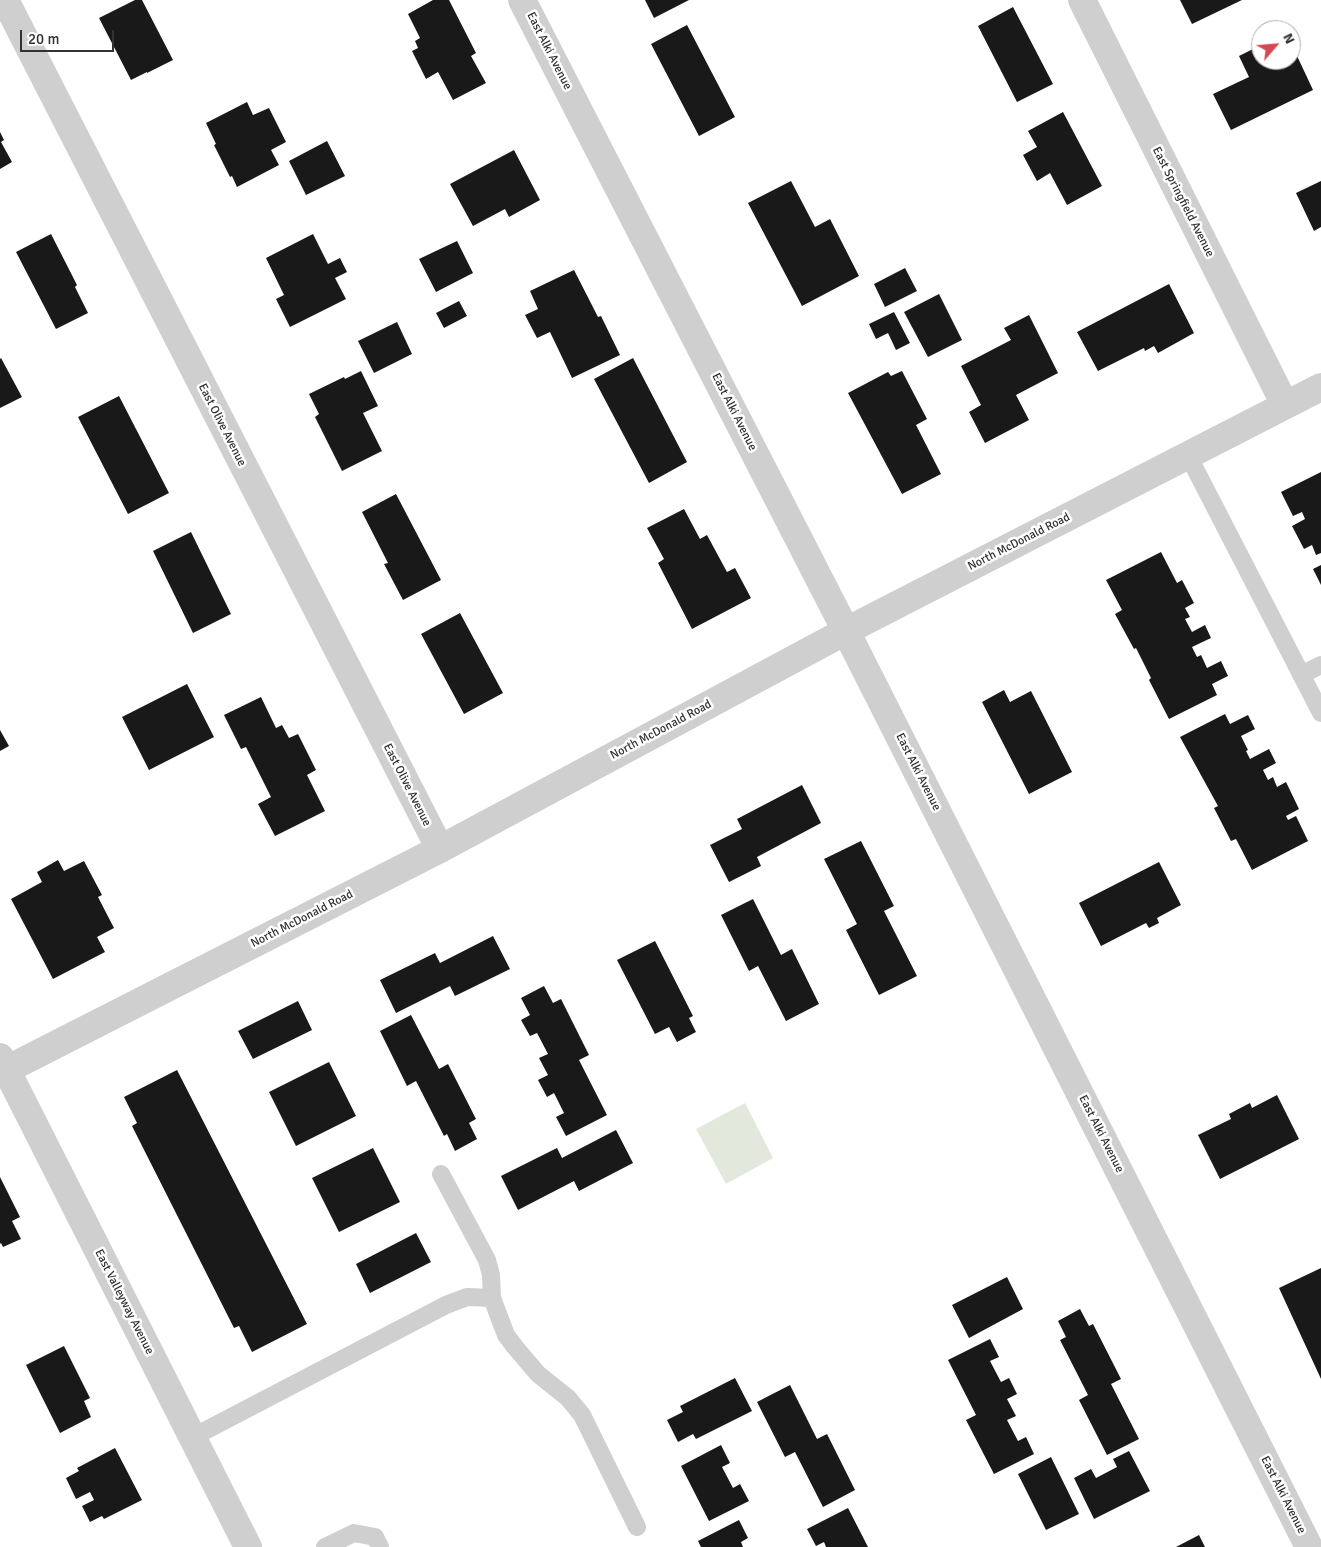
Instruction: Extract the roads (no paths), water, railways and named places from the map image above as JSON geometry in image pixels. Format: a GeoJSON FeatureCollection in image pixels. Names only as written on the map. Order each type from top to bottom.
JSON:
{"type":"FeatureCollection","features":[{"type":"Feature","properties":{"kind":"street","name":"East Olive Avenue"},"geometry":{"type":"LineString","coordinates":[[5,0],[440,849]]}},
{"type":"Feature","properties":{"kind":"street","name":"East Alki Avenue"},"geometry":{"type":"LineString","coordinates":[[522,0],[846,631],[1309,1547]]}},
{"type":"Feature","properties":{"kind":"street","name":"East Springfield Avenue"},"geometry":{"type":"LineString","coordinates":[[1082,0],[1285,405]]}},
{"type":"Feature","properties":{"kind":"street","name":"North McDonald Road"},"geometry":{"type":"LineString","coordinates":[[2,1066],[440,849],[846,631],[1321,387]]}},
{"type":"Feature","properties":{"kind":"street","name":"East Valleyway Avenue"},"geometry":{"type":"LineString","coordinates":[[2,1066],[248,1547]]}},
{"type":"Feature","properties":{"kind":"lane"},"geometry":{"type":"LineString","coordinates":[[1188,455],[1321,713]]}},
{"type":"Feature","properties":{"kind":"lane"},"geometry":{"type":"LineString","coordinates":[[1301,675],[1321,664]]}},
{"type":"Feature","properties":{"kind":"lane"},"geometry":{"type":"LineString","coordinates":[[441,1174],[486,1260],[491,1275],[492,1298],[506,1335],[538,1374],[568,1398],[582,1415],[637,1527]]}},
{"type":"Feature","properties":{"kind":"lane"},"geometry":{"type":"LineString","coordinates":[[192,1437],[439,1308],[467,1297],[492,1298]]}},
{"type":"Feature","properties":{"kind":"lane"},"geometry":{"type":"LineString","coordinates":[[325,1547],[354,1533],[375,1537],[380,1547]]}}]}
